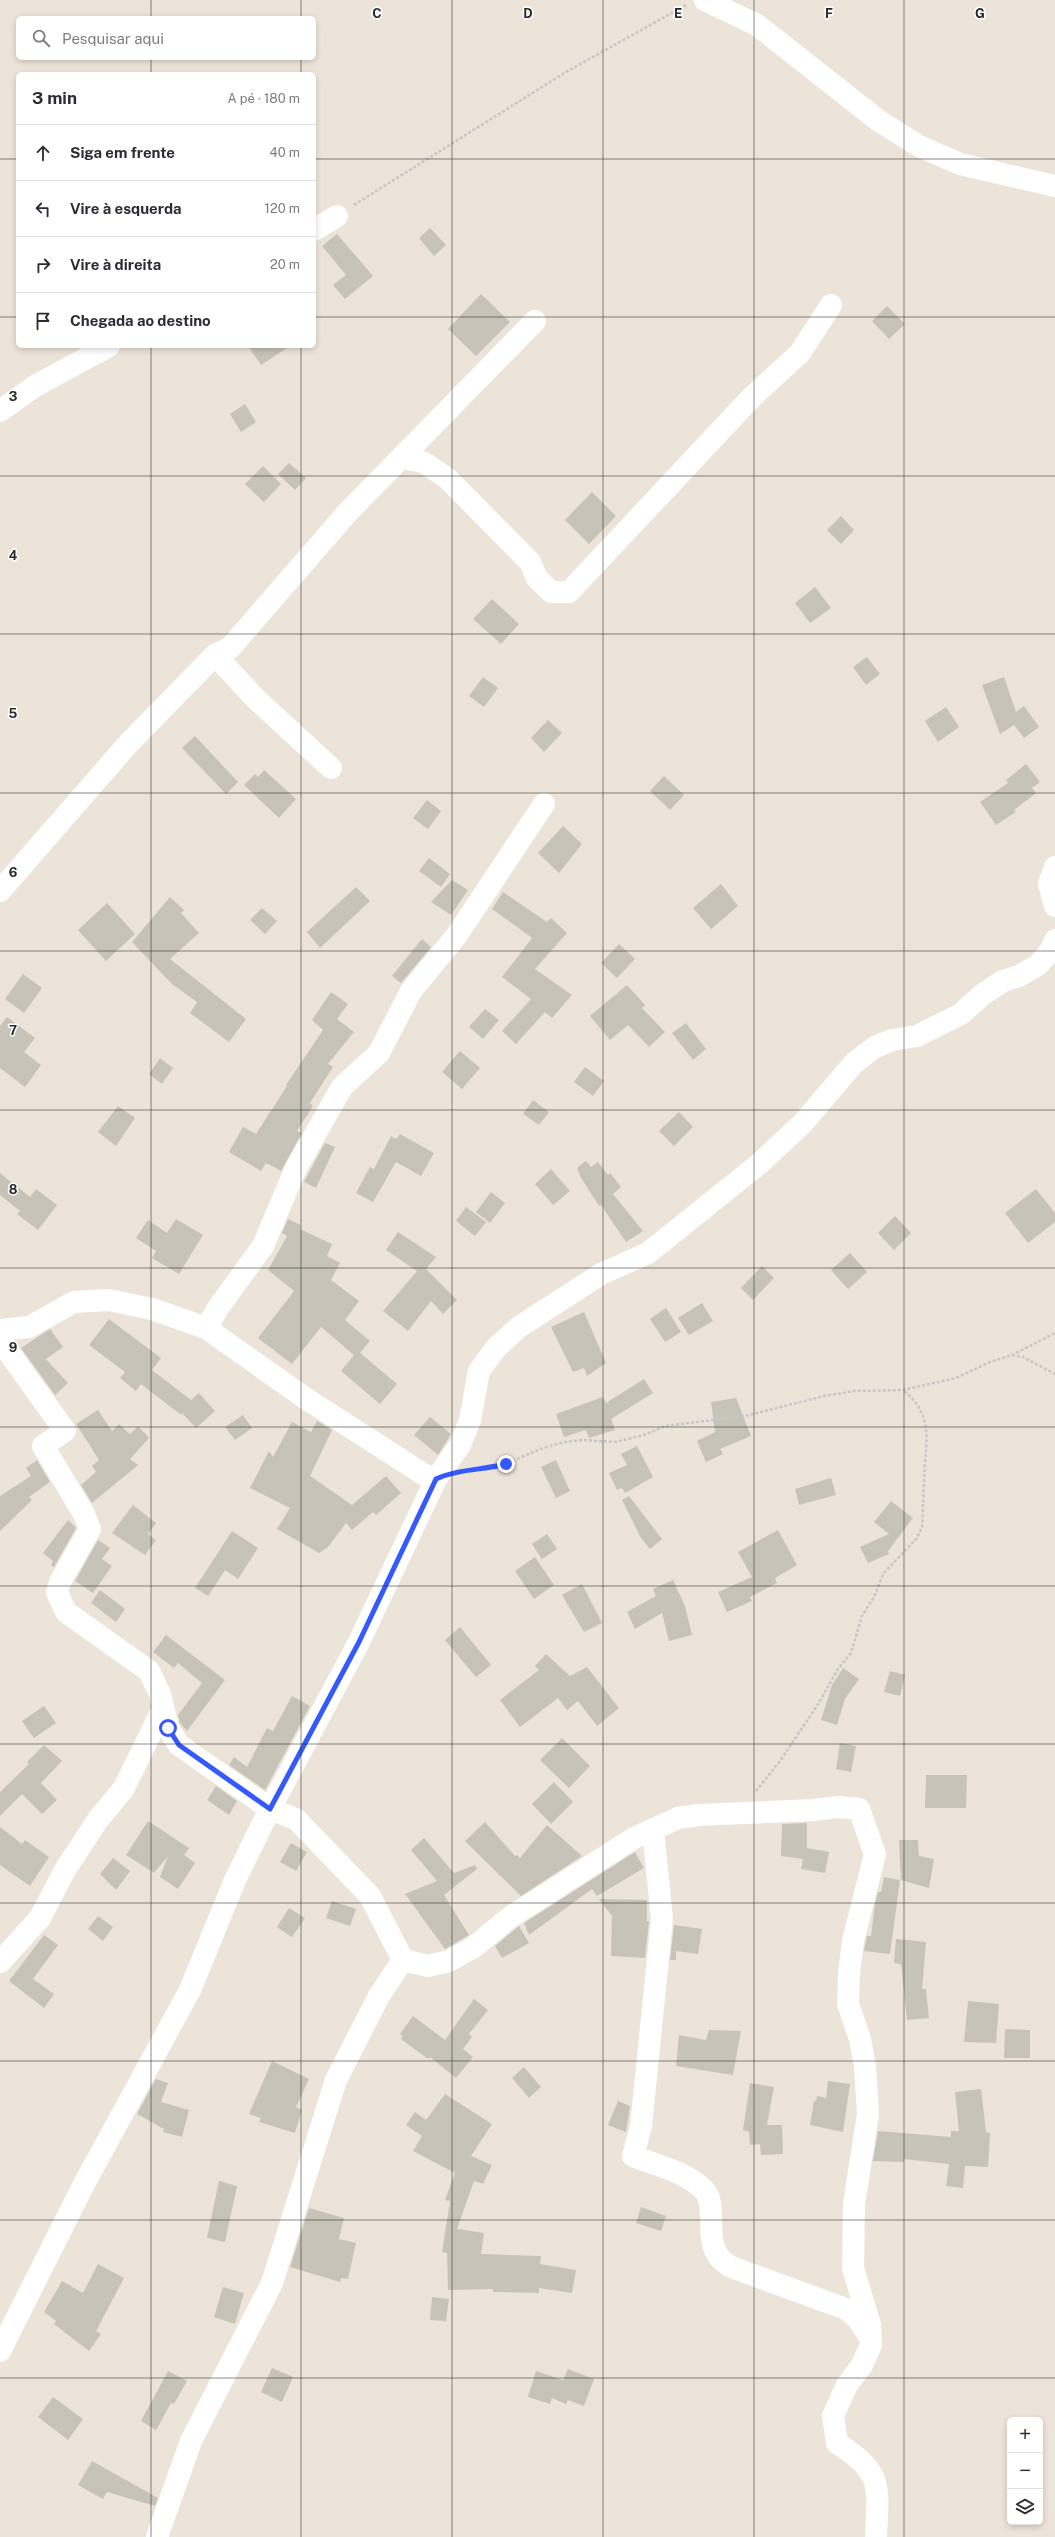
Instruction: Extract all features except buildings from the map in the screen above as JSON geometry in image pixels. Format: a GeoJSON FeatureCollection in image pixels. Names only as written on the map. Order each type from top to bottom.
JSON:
{"type":"FeatureCollection","features":[{"type":"Feature","properties":{"kind":"street"},"geometry":{"type":"LineString","coordinates":[[697,2],[758,26],[879,121],[919,146],[960,164],[1055,186]]}},
{"type":"Feature","properties":{"kind":"street"},"geometry":{"type":"LineString","coordinates":[[316,229],[337,216]]}},
{"type":"Feature","properties":{"kind":"street"},"geometry":{"type":"LineString","coordinates":[[402,458],[423,462],[448,479],[530,562],[537,578],[551,592],[569,592],[752,397],[800,353],[831,305]]}},
{"type":"Feature","properties":{"kind":"street"},"geometry":{"type":"LineString","coordinates":[[0,891],[128,744],[214,655],[230,648],[348,512],[535,321]]}},
{"type":"Feature","properties":{"kind":"street"},"geometry":{"type":"LineString","coordinates":[[0,411],[36,386],[105,348]]}},
{"type":"Feature","properties":{"kind":"street"},"geometry":{"type":"LineString","coordinates":[[214,655],[256,700],[331,768]]}},
{"type":"Feature","properties":{"kind":"street"},"geometry":{"type":"LineString","coordinates":[[206,1328],[262,1246],[296,1168],[342,1087],[379,1053],[410,991],[457,935],[544,804]]}},
{"type":"Feature","properties":{"kind":"street"},"geometry":{"type":"LineString","coordinates":[[1055,867],[1049,884],[1055,906]]}},
{"type":"Feature","properties":{"kind":"street"},"geometry":{"type":"LineString","coordinates":[[0,2351],[84,2184],[190,1990],[235,1880],[270,1809],[359,1642],[436,1479],[460,1445],[468,1426],[478,1371],[496,1348],[520,1327],[602,1274],[648,1253],[784,1144],[833,1090],[854,1063],[875,1047],[892,1040],[917,1036],[961,1014],[982,995],[1003,981],[1019,976],[1038,965],[1051,950],[1055,940]]}},
{"type":"Feature","properties":{"kind":"street"},"geometry":{"type":"LineString","coordinates":[[0,1330],[29,1326],[74,1302],[109,1300],[152,1308],[206,1328],[336,1419],[423,1474],[436,1479]]}},
{"type":"Feature","properties":{"kind":"street"},"geometry":{"type":"LineString","coordinates":[[0,1340],[65,1431],[43,1446],[84,1514],[90,1529],[60,1582],[57,1592],[61,1602],[66,1612],[149,1671],[160,1694],[163,1708],[161,1734],[124,1788],[97,1821],[65,1870],[40,1918],[0,1962]]}},
{"type":"Feature","properties":{"kind":"street"},"geometry":{"type":"LineString","coordinates":[[161,1734],[270,1809],[296,1819],[370,1896],[403,1960],[428,1966],[449,1961],[474,1947],[509,1918],[545,1894],[634,1838],[678,1818],[698,1815],[814,1810],[839,1807],[859,1809],[875,1854],[853,1941],[849,1973],[848,2004],[860,2040],[865,2066],[868,2114],[854,2204],[852,2268],[870,2325],[871,2345],[862,2365],[847,2385],[833,2416],[837,2443],[866,2464],[877,2485],[879,2506],[876,2537]]}},
{"type":"Feature","properties":{"kind":"street"},"geometry":{"type":"LineString","coordinates":[[654,1830],[662,1919],[641,2126],[633,2156],[694,2180],[706,2191],[709,2201],[711,2236],[718,2256],[730,2267],[846,2310],[867,2331],[871,2345]]}},
{"type":"Feature","properties":{"kind":"street"},"geometry":{"type":"LineString","coordinates":[[157,2537],[191,2441],[272,2283],[336,2080],[379,1996],[403,1960]]}},
{"type":"Feature","properties":{"kind":"path"},"geometry":{"type":"LineString","coordinates":[[337,216],[566,72],[697,2]]}},
{"type":"Feature","properties":{"kind":"path"},"geometry":{"type":"LineString","coordinates":[[467,1470],[483,1470],[506,1464],[540,1449],[564,1442],[583,1440],[615,1442],[644,1435],[664,1426],[745,1416],[824,1396],[854,1391],[903,1390],[956,1378],[990,1362],[1012,1356],[1055,1333]]}},
{"type":"Feature","properties":{"kind":"path"},"geometry":{"type":"LineString","coordinates":[[1012,1356],[1023,1357],[1055,1374]]}},
{"type":"Feature","properties":{"kind":"path"},"geometry":{"type":"LineString","coordinates":[[754,1794],[780,1761],[817,1706],[838,1669],[852,1653],[862,1616],[874,1597],[883,1574],[917,1538],[922,1527],[928,1434],[920,1410],[913,1398],[903,1390]]}},
{"type":"Feature","properties":{"kind":"route"},"geometry":{"type":"LineString","coordinates":[[168,1728],[179,1745],[270,1809],[359,1642],[436,1479],[450,1473],[467,1470],[483,1470],[506,1464]]}}]}
